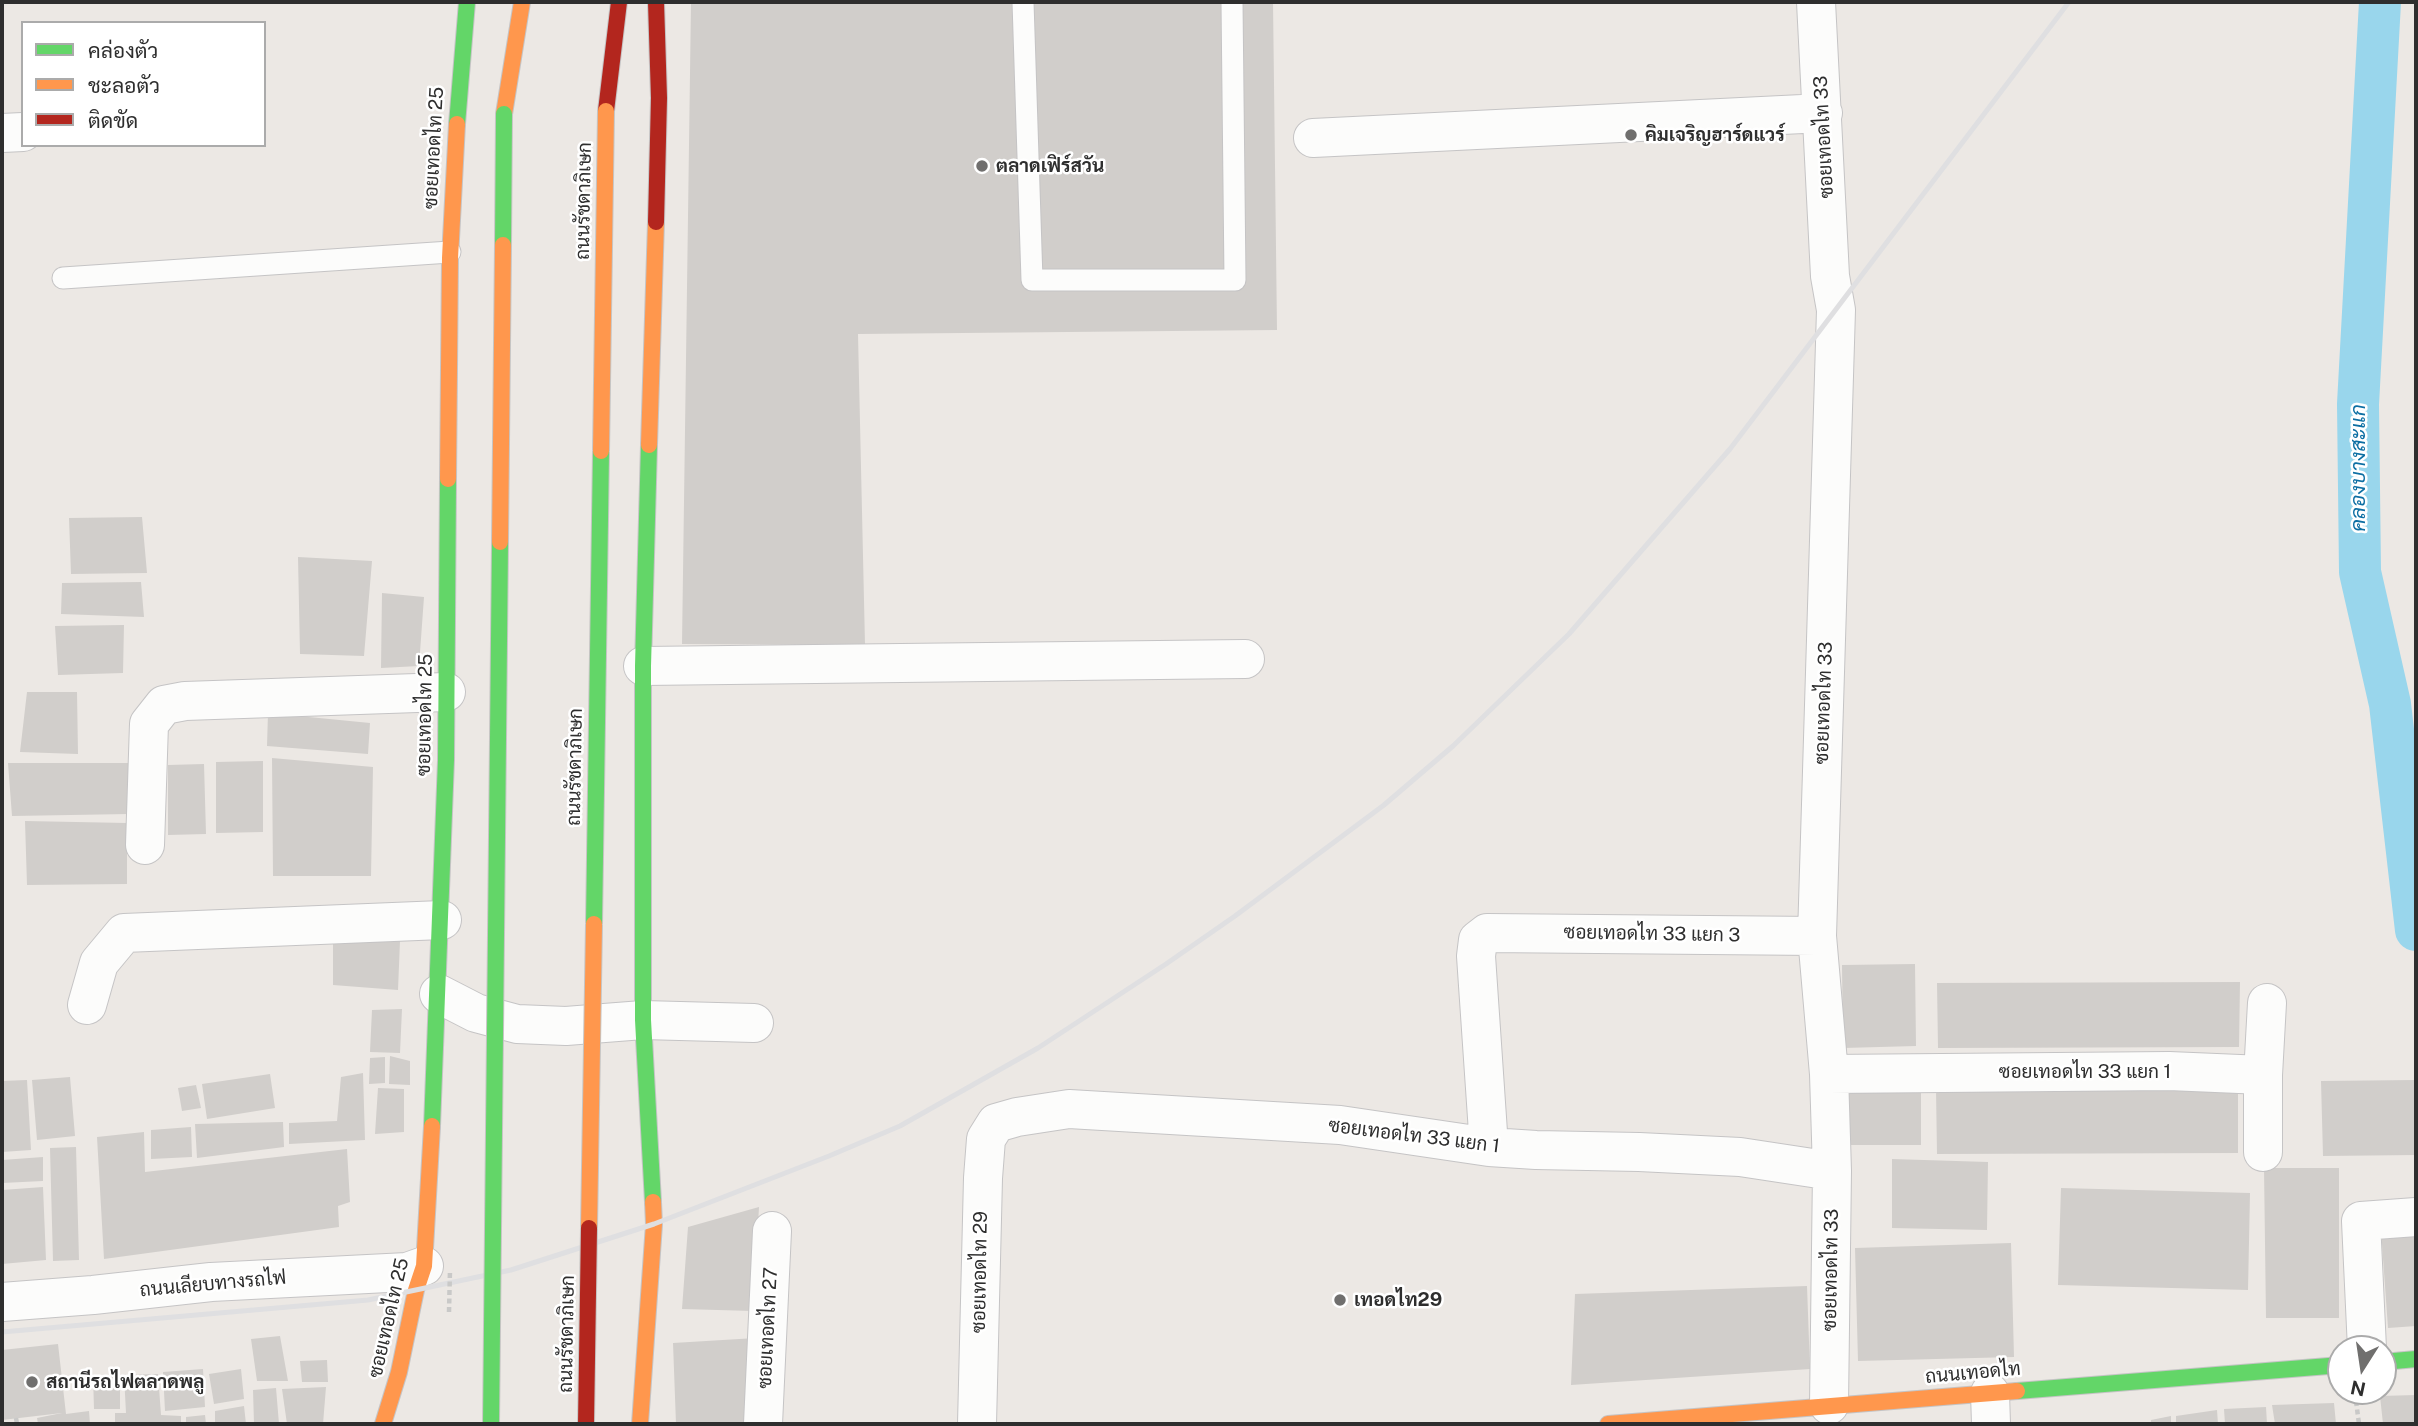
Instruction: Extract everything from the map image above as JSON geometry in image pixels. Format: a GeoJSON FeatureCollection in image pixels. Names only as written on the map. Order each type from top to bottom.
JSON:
{"type":"FeatureCollection","features":[{"type":"Feature","properties":{"kind":"main road","name":"ซอยเทอดไท 25"},"geometry":{"type":"LineString","coordinates":[[383,1424],[399,1372],[416,1290],[425,1266],[442,920],[450,252],[459,77],[467,2]]}},
{"type":"Feature","properties":{"kind":"main road"},"geometry":{"type":"LineString","coordinates":[[504,114],[522,2]]}},
{"type":"Feature","properties":{"kind":"main road","name":"ถนนรัชดาภิเษก"},"geometry":{"type":"LineString","coordinates":[[586,1424],[606,111],[619,2]]}},
{"type":"Feature","properties":{"kind":"main road"},"geometry":{"type":"LineString","coordinates":[[640,1424],[654,1224],[643,1020],[643,666],[659,98],[656,2]]}},
{"type":"Feature","properties":{"kind":"main road"},"geometry":{"type":"LineString","coordinates":[[491,1424],[504,114],[501,27]]}},
{"type":"Feature","properties":{"kind":"main road","name":"ถนนรัชดาภิเษก"},"geometry":{"type":"LineString","coordinates":[[598,37],[606,111]]}},
{"type":"Feature","properties":{"kind":"main road"},"geometry":{"type":"LineString","coordinates":[[2397,1361],[2416,1359]]}},
{"type":"Feature","properties":{"kind":"main road","name":"ถนนเทอดไท"},"geometry":{"type":"LineString","coordinates":[[1608,1424],[1713,1420],[1829,1405],[1991,1408],[2327,1367]]}},
{"type":"Feature","properties":{"kind":"street","name":"ซอยเทอดไท 33"},"geometry":{"type":"LineString","coordinates":[[1816,2],[1830,276],[1836,310],[1817,936],[1829,1074],[1832,1171],[1829,1405]]}},
{"type":"Feature","properties":{"kind":"street"},"geometry":{"type":"LineString","coordinates":[[1313,138],[1823,113]]}},
{"type":"Feature","properties":{"kind":"street"},"geometry":{"type":"LineString","coordinates":[[2,133],[21,132]]}},
{"type":"Feature","properties":{"kind":"street"},"geometry":{"type":"LineString","coordinates":[[643,666],[1245,659]]}},
{"type":"Feature","properties":{"kind":"street"},"geometry":{"type":"LineString","coordinates":[[145,845],[149,724],[164,705],[185,701],[446,692]]}},
{"type":"Feature","properties":{"kind":"street"},"geometry":{"type":"LineString","coordinates":[[87,1005],[99,964],[124,933],[442,920]]}},
{"type":"Feature","properties":{"kind":"street","name":"ซอยเทอดไท 33 แยก 3"},"geometry":{"type":"LineString","coordinates":[[1489,1147],[1476,956],[1478,940],[1487,933],[1817,936]]}},
{"type":"Feature","properties":{"kind":"street"},"geometry":{"type":"LineString","coordinates":[[439,994],[476,1013],[517,1024],[566,1026],[643,1020],[754,1023]]}},
{"type":"Feature","properties":{"kind":"street"},"geometry":{"type":"LineString","coordinates":[[2263,1152],[2267,1003]]}},
{"type":"Feature","properties":{"kind":"street","name":"ซอยเทอดไท 33 แยก 1"},"geometry":{"type":"LineString","coordinates":[[1829,1074],[2169,1071],[2263,1075]]}},
{"type":"Feature","properties":{"kind":"street","name":"ซอยเทอดไท 33 แยก 1"},"geometry":{"type":"LineString","coordinates":[[996,1123],[1069,1109],[1340,1125],[1489,1147],[1740,1157],[1832,1171]]}},
{"type":"Feature","properties":{"kind":"street","name":"ซอยเทอดไท 29"},"geometry":{"type":"LineString","coordinates":[[977,1424],[983,1178],[986,1139],[996,1123]]}},
{"type":"Feature","properties":{"kind":"street"},"geometry":{"type":"LineString","coordinates":[[2366,1335],[2361,1222],[2416,1217]]}},
{"type":"Feature","properties":{"kind":"street","name":"ซอยเทอดไท 27"},"geometry":{"type":"LineString","coordinates":[[764,1424],[772,1231]]}},
{"type":"Feature","properties":{"kind":"street","name":"ถนนเลียบทางรถไฟ"},"geometry":{"type":"LineString","coordinates":[[2,1302],[211,1282],[407,1272],[425,1266]]}},
{"type":"Feature","properties":{"kind":"lane"},"geometry":{"type":"LineString","coordinates":[[1023,2],[1032,280],[1235,280],[1232,2]]}},
{"type":"Feature","properties":{"kind":"lane"},"geometry":{"type":"LineString","coordinates":[[62,278],[450,252]]}},
{"type":"Feature","properties":{"kind":"path"},"geometry":{"type":"LineString","coordinates":[[2356,1405],[2359,1424]]}},
{"type":"Feature","properties":{"kind":"building","name":"ตลาดเฟิร์สวัน"},"geometry":{"type":"Polygon","coordinates":[[[691,2],[1273,2],[1277,330],[858,334],[865,645],[682,644],[691,2]]]}},
{"type":"Feature","properties":{"kind":"building"},"geometry":{"type":"Polygon","coordinates":[[[142,517],[147,573],[71,574],[69,518],[142,517]]]}},
{"type":"Feature","properties":{"kind":"building"},"geometry":{"type":"Polygon","coordinates":[[[298,557],[372,561],[364,656],[300,654],[298,557]]]}},
{"type":"Feature","properties":{"kind":"building"},"geometry":{"type":"Polygon","coordinates":[[[141,582],[144,617],[61,614],[62,583],[141,582]]]}},
{"type":"Feature","properties":{"kind":"building"},"geometry":{"type":"Polygon","coordinates":[[[382,593],[424,597],[419,666],[381,668],[382,593]]]}},
{"type":"Feature","properties":{"kind":"building"},"geometry":{"type":"Polygon","coordinates":[[[124,625],[123,673],[58,675],[55,626],[124,625]]]}},
{"type":"Feature","properties":{"kind":"building"},"geometry":{"type":"Polygon","coordinates":[[[27,692],[77,692],[78,754],[20,752],[27,692]]]}},
{"type":"Feature","properties":{"kind":"building"},"geometry":{"type":"Polygon","coordinates":[[[268,713],[370,723],[368,754],[267,746],[268,713]]]}},
{"type":"Feature","properties":{"kind":"building"},"geometry":{"type":"Polygon","coordinates":[[[272,758],[373,767],[371,876],[273,876],[272,758]]]}},
{"type":"Feature","properties":{"kind":"building"},"geometry":{"type":"Polygon","coordinates":[[[263,761],[263,832],[216,833],[216,762],[263,761]]]}},
{"type":"Feature","properties":{"kind":"building"},"geometry":{"type":"Polygon","coordinates":[[[8,763],[130,763],[129,814],[12,816],[8,763]]]}},
{"type":"Feature","properties":{"kind":"building"},"geometry":{"type":"Polygon","coordinates":[[[204,764],[206,834],[168,835],[168,765],[204,764]]]}},
{"type":"Feature","properties":{"kind":"building"},"geometry":{"type":"Polygon","coordinates":[[[25,821],[127,823],[127,884],[27,885],[25,821]]]}},
{"type":"Feature","properties":{"kind":"building"},"geometry":{"type":"Polygon","coordinates":[[[333,934],[400,941],[398,990],[333,985],[333,934]]]}},
{"type":"Feature","properties":{"kind":"building"},"geometry":{"type":"Polygon","coordinates":[[[1915,964],[1916,1046],[1843,1048],[1842,965],[1915,964]]]}},
{"type":"Feature","properties":{"kind":"building"},"geometry":{"type":"Polygon","coordinates":[[[2240,982],[2239,1047],[1938,1048],[1937,983],[2240,982]]]}},
{"type":"Feature","properties":{"kind":"building"},"geometry":{"type":"Polygon","coordinates":[[[402,1009],[400,1053],[370,1052],[372,1010],[402,1009]]]}},
{"type":"Feature","properties":{"kind":"building"},"geometry":{"type":"Polygon","coordinates":[[[390,1056],[410,1061],[410,1085],[389,1084],[390,1056]]]}},
{"type":"Feature","properties":{"kind":"building"},"geometry":{"type":"Polygon","coordinates":[[[385,1057],[385,1083],[369,1084],[370,1058],[385,1057]]]}},
{"type":"Feature","properties":{"kind":"building"},"geometry":{"type":"Polygon","coordinates":[[[363,1073],[365,1140],[289,1144],[289,1123],[337,1121],[341,1077],[363,1073]]]}},
{"type":"Feature","properties":{"kind":"building"},"geometry":{"type":"Polygon","coordinates":[[[270,1074],[275,1108],[207,1119],[202,1084],[270,1074]]]}},
{"type":"Feature","properties":{"kind":"building"},"geometry":{"type":"Polygon","coordinates":[[[70,1077],[75,1136],[37,1140],[32,1080],[70,1077]]]}},
{"type":"Feature","properties":{"kind":"building"},"geometry":{"type":"Polygon","coordinates":[[[27,1080],[31,1150],[2,1152],[2,1081],[27,1080]]]}},
{"type":"Feature","properties":{"kind":"building"},"geometry":{"type":"Polygon","coordinates":[[[2416,1080],[2416,1155],[2323,1156],[2321,1081],[2416,1080]]]}},
{"type":"Feature","properties":{"kind":"building"},"geometry":{"type":"Polygon","coordinates":[[[196,1085],[201,1108],[182,1111],[178,1088],[196,1085]]]}},
{"type":"Feature","properties":{"kind":"building"},"geometry":{"type":"Polygon","coordinates":[[[378,1088],[404,1089],[404,1132],[375,1134],[378,1088]]]}},
{"type":"Feature","properties":{"kind":"building"},"geometry":{"type":"Polygon","coordinates":[[[2238,1088],[2238,1153],[1937,1154],[1936,1089],[2238,1088]]]}},
{"type":"Feature","properties":{"kind":"building"},"geometry":{"type":"Polygon","coordinates":[[[1848,1089],[1921,1089],[1921,1145],[1849,1145],[1848,1089]]]}},
{"type":"Feature","properties":{"kind":"building"},"geometry":{"type":"Polygon","coordinates":[[[283,1122],[284,1147],[197,1158],[195,1124],[283,1122]]]}},
{"type":"Feature","properties":{"kind":"building"},"geometry":{"type":"Polygon","coordinates":[[[191,1127],[192,1157],[151,1159],[151,1130],[191,1127]]]}},
{"type":"Feature","properties":{"kind":"building"},"geometry":{"type":"Polygon","coordinates":[[[144,1132],[145,1172],[347,1149],[350,1202],[338,1206],[339,1227],[104,1259],[97,1137],[144,1132]]]}},
{"type":"Feature","properties":{"kind":"building"},"geometry":{"type":"Polygon","coordinates":[[[76,1147],[79,1260],[53,1261],[50,1148],[76,1147]]]}},
{"type":"Feature","properties":{"kind":"building"},"geometry":{"type":"Polygon","coordinates":[[[43,1157],[43,1181],[2,1183],[2,1160],[43,1157]]]}},
{"type":"Feature","properties":{"kind":"building"},"geometry":{"type":"Polygon","coordinates":[[[1892,1159],[1988,1162],[1987,1230],[1892,1228],[1892,1159]]]}},
{"type":"Feature","properties":{"kind":"building"},"geometry":{"type":"Polygon","coordinates":[[[2264,1168],[2339,1168],[2339,1318],[2266,1318],[2264,1168]]]}},
{"type":"Feature","properties":{"kind":"building"},"geometry":{"type":"Polygon","coordinates":[[[43,1187],[46,1260],[2,1264],[2,1190],[43,1187]]]}},
{"type":"Feature","properties":{"kind":"building"},"geometry":{"type":"Polygon","coordinates":[[[2061,1188],[2250,1193],[2248,1290],[2058,1285],[2061,1188]]]}},
{"type":"Feature","properties":{"kind":"building"},"geometry":{"type":"Polygon","coordinates":[[[759,1207],[753,1311],[682,1309],[688,1227],[759,1207]]]}},
{"type":"Feature","properties":{"kind":"building"},"geometry":{"type":"Polygon","coordinates":[[[2416,1228],[2416,1326],[2388,1328],[2381,1230],[2416,1228]]]}},
{"type":"Feature","properties":{"kind":"building"},"geometry":{"type":"Polygon","coordinates":[[[2011,1243],[2014,1357],[1858,1361],[1855,1248],[2011,1243]]]}},
{"type":"Feature","properties":{"kind":"building"},"geometry":{"type":"Polygon","coordinates":[[[1807,1286],[1810,1369],[1571,1385],[1575,1294],[1807,1286]]]}},
{"type":"Feature","properties":{"kind":"building"},"geometry":{"type":"Polygon","coordinates":[[[280,1336],[288,1381],[257,1381],[251,1339],[280,1336]]]}},
{"type":"Feature","properties":{"kind":"building"},"geometry":{"type":"Polygon","coordinates":[[[756,1338],[759,1424],[676,1424],[673,1343],[756,1338]]]}},
{"type":"Feature","properties":{"kind":"building","name":"สถานีรถไฟตลาดพลู"},"geometry":{"type":"Polygon","coordinates":[[[58,1344],[66,1414],[89,1411],[90,1424],[38,1424],[37,1418],[62,1413],[2,1420],[2,1350],[58,1344]]]}},
{"type":"Feature","properties":{"kind":"building"},"geometry":{"type":"Polygon","coordinates":[[[327,1360],[328,1382],[302,1382],[300,1361],[327,1360]]]}},
{"type":"Feature","properties":{"kind":"building"},"geometry":{"type":"Polygon","coordinates":[[[203,1369],[205,1407],[165,1411],[163,1372],[203,1369]]]}},
{"type":"Feature","properties":{"kind":"building"},"geometry":{"type":"Polygon","coordinates":[[[241,1369],[244,1399],[214,1404],[209,1374],[241,1369]]]}},
{"type":"Feature","properties":{"kind":"building"},"geometry":{"type":"Polygon","coordinates":[[[158,1374],[161,1415],[181,1416],[181,1424],[115,1424],[115,1413],[126,1413],[124,1375],[158,1374]]]}},
{"type":"Feature","properties":{"kind":"building"},"geometry":{"type":"Polygon","coordinates":[[[120,1375],[120,1409],[94,1409],[93,1376],[120,1375]]]}},
{"type":"Feature","properties":{"kind":"building"},"geometry":{"type":"Polygon","coordinates":[[[326,1387],[323,1424],[287,1424],[282,1389],[326,1387]]]}},
{"type":"Feature","properties":{"kind":"building"},"geometry":{"type":"Polygon","coordinates":[[[276,1388],[279,1424],[254,1424],[253,1390],[276,1388]]]}},
{"type":"Feature","properties":{"kind":"building"},"geometry":{"type":"Polygon","coordinates":[[[2416,1395],[2416,1424],[2383,1424],[2381,1405],[2397,1405],[2397,1396],[2416,1395]]]}},
{"type":"Feature","properties":{"kind":"building"},"geometry":{"type":"Polygon","coordinates":[[[2272,1405],[2334,1405],[2336,1424],[2275,1424],[2272,1405]]]}},
{"type":"Feature","properties":{"kind":"building"},"geometry":{"type":"Polygon","coordinates":[[[244,1406],[246,1424],[215,1424],[215,1411],[244,1406]]]}},
{"type":"Feature","properties":{"kind":"building"},"geometry":{"type":"Polygon","coordinates":[[[2266,1407],[2267,1424],[2225,1424],[2224,1409],[2266,1407]]]}},
{"type":"Feature","properties":{"kind":"building"},"geometry":{"type":"Polygon","coordinates":[[[2217,1410],[2218,1424],[2176,1424],[2176,1416],[2217,1410]]]}},
{"type":"Feature","properties":{"kind":"building"},"geometry":{"type":"Polygon","coordinates":[[[205,1415],[206,1424],[186,1424],[186,1417],[205,1415]]]}},
{"type":"Feature","properties":{"kind":"building"},"geometry":{"type":"Polygon","coordinates":[[[2171,1416],[2171,1424],[2151,1424],[2151,1420],[2171,1416]]]}},
{"type":"Feature","properties":{"kind":"waterway","name":"คลองบางสะแก"},"geometry":{"type":"LineString","coordinates":[[2380,2],[2358,404],[2360,572],[2390,704],[2416,930]]}},
{"type":"Feature","properties":{"kind":"railway"},"geometry":{"type":"LineString","coordinates":[[2,1332],[368,1300],[511,1270],[654,1224],[829,1156],[900,1126],[1038,1048],[1235,916],[1384,805],[1453,746],[1569,634],[1730,449],[2069,2]]}},
{"type":"Feature","properties":{"kind":"traffic: fast"},"geometry":{"type":"LineString","coordinates":[[457,124],[467,2]]}},
{"type":"Feature","properties":{"kind":"traffic: fast"},"geometry":{"type":"LineString","coordinates":[[503,245],[504,114]]}},
{"type":"Feature","properties":{"kind":"traffic: fast"},"geometry":{"type":"LineString","coordinates":[[649,445],[643,666],[643,1020],[653,1202]]}},
{"type":"Feature","properties":{"kind":"traffic: fast"},"geometry":{"type":"LineString","coordinates":[[594,924],[601,451]]}},
{"type":"Feature","properties":{"kind":"traffic: fast"},"geometry":{"type":"LineString","coordinates":[[432,1126],[446,760],[448,479]]}},
{"type":"Feature","properties":{"kind":"traffic: fast"},"geometry":{"type":"LineString","coordinates":[[491,1424],[500,542]]}},
{"type":"Feature","properties":{"kind":"traffic: fast"},"geometry":{"type":"LineString","coordinates":[[2397,1361],[2416,1359]]}},
{"type":"Feature","properties":{"kind":"traffic: fast"},"geometry":{"type":"LineString","coordinates":[[2017,1391],[2327,1366]]}},
{"type":"Feature","properties":{"kind":"traffic: slow"},"geometry":{"type":"LineString","coordinates":[[504,114],[522,2]]}},
{"type":"Feature","properties":{"kind":"traffic: slow"},"geometry":{"type":"LineString","coordinates":[[601,451],[606,111]]}},
{"type":"Feature","properties":{"kind":"traffic: slow"},"geometry":{"type":"LineString","coordinates":[[448,479],[450,258],[457,124]]}},
{"type":"Feature","properties":{"kind":"traffic: slow"},"geometry":{"type":"LineString","coordinates":[[649,445],[656,222]]}},
{"type":"Feature","properties":{"kind":"traffic: slow"},"geometry":{"type":"LineString","coordinates":[[500,542],[503,245]]}},
{"type":"Feature","properties":{"kind":"traffic: slow"},"geometry":{"type":"LineString","coordinates":[[589,1228],[594,924]]}},
{"type":"Feature","properties":{"kind":"traffic: slow"},"geometry":{"type":"LineString","coordinates":[[383,1424],[399,1372],[416,1290],[424,1266],[432,1126]]}},
{"type":"Feature","properties":{"kind":"traffic: slow"},"geometry":{"type":"LineString","coordinates":[[640,1424],[654,1224],[653,1202]]}},
{"type":"Feature","properties":{"kind":"traffic: slow"},"geometry":{"type":"LineString","coordinates":[[1608,1424],[2017,1391]]}},
{"type":"Feature","properties":{"kind":"traffic: jam"},"geometry":{"type":"LineString","coordinates":[[606,111],[619,2]]}},
{"type":"Feature","properties":{"kind":"traffic: jam"},"geometry":{"type":"LineString","coordinates":[[656,2],[659,98],[656,222]]}},
{"type":"Feature","properties":{"kind":"traffic: jam"},"geometry":{"type":"LineString","coordinates":[[586,1424],[589,1228]]}},
{"type":"Feature","properties":{"kind":"place","name":"คิมเจริญฮาร์ดแวร์"},"geometry":{"type":"Point","coordinates":[1631,135]}},
{"type":"Feature","properties":{"kind":"place","name":"ตลาดเฟิร์สวัน"},"geometry":{"type":"Point","coordinates":[982,166]}},
{"type":"Feature","properties":{"kind":"place","name":"เทอดไท29"},"geometry":{"type":"Point","coordinates":[1340,1300]}},
{"type":"Feature","properties":{"kind":"place","name":"สถานีรถไฟตลาดพลู"},"geometry":{"type":"Point","coordinates":[32,1382]}}]}
